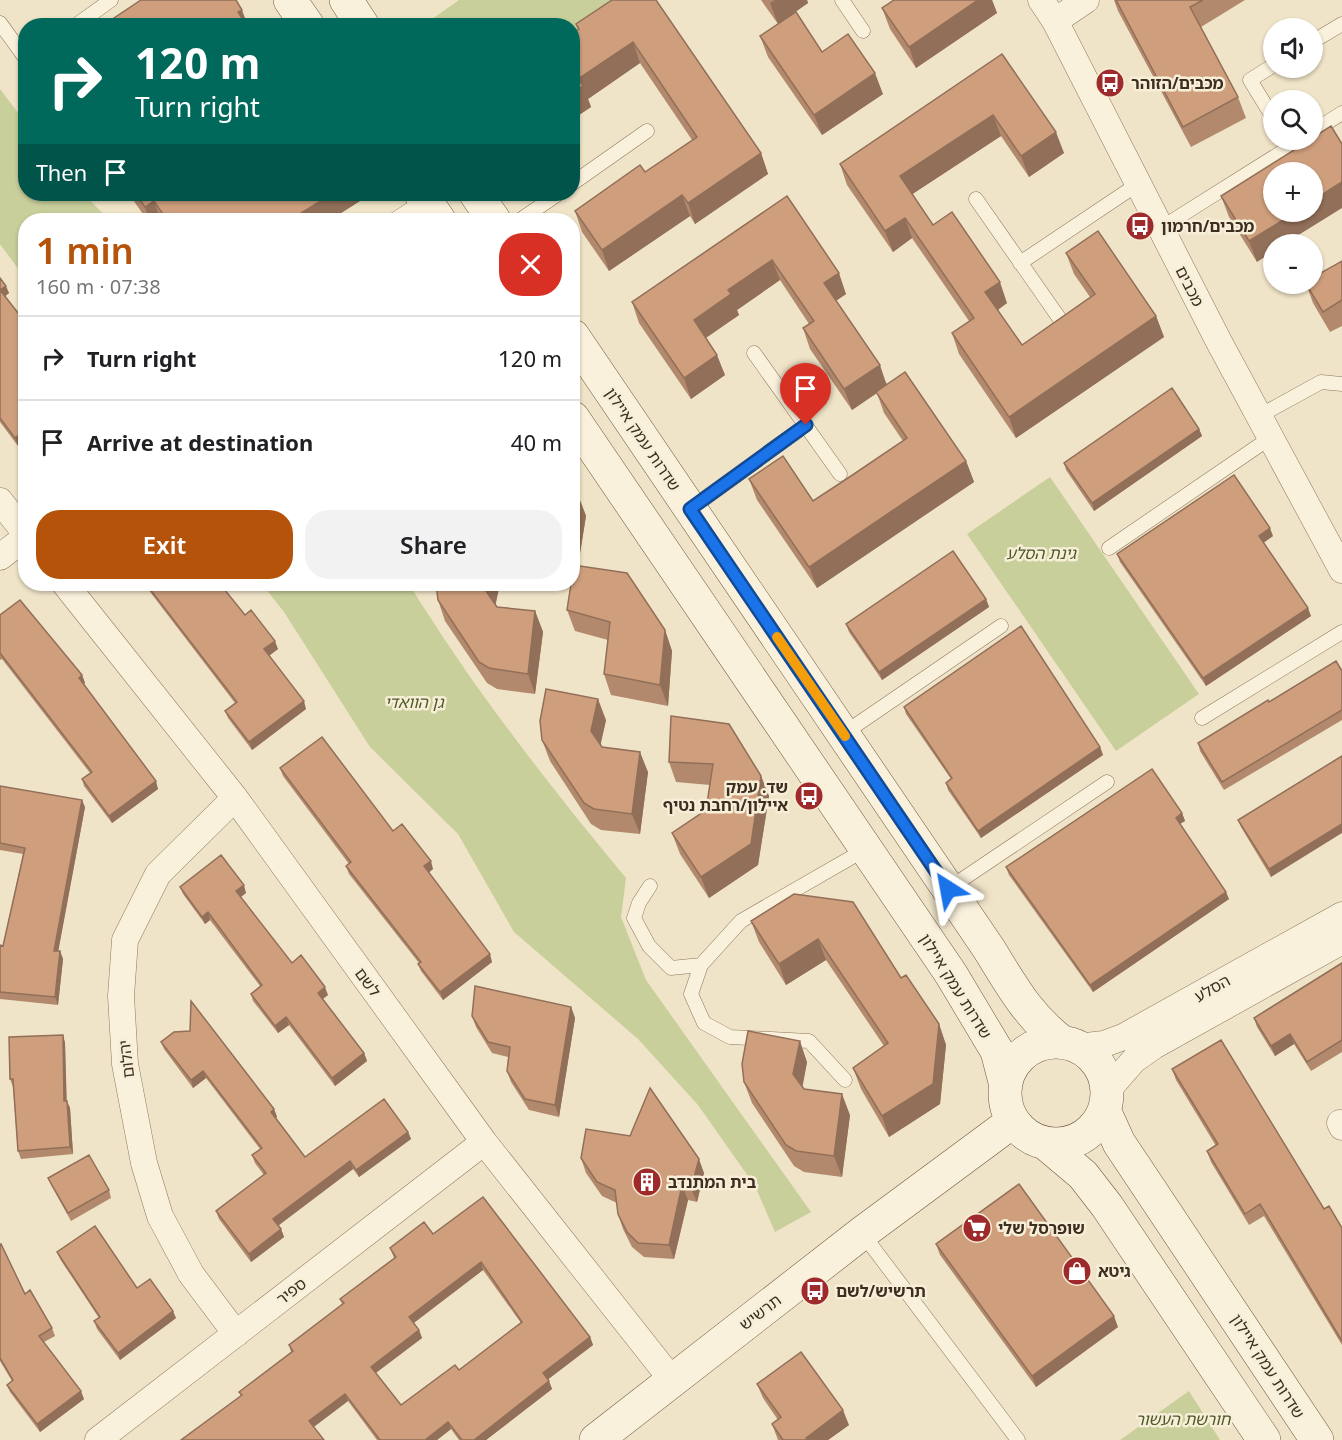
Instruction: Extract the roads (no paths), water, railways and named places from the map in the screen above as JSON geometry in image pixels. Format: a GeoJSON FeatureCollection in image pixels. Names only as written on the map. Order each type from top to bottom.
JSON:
{"type":"FeatureCollection","features":[{"type":"Feature","properties":{"kind":"main road"},"geometry":{"type":"LineString","coordinates":[[290,0],[302,18]]}},
{"type":"Feature","properties":{"kind":"main road"},"geometry":{"type":"LineString","coordinates":[[346,0],[358,18]]}},
{"type":"Feature","properties":{"kind":"main road","name":"שדרות עמק איילון"},"geometry":{"type":"LineString","coordinates":[[580,346],[1021,1000],[1039,1024],[1070,1045]]}},
{"type":"Feature","properties":{"kind":"main road","name":"שדרות עמק איילון"},"geometry":{"type":"LineString","coordinates":[[580,428],[866,849],[981,1023],[997,1051],[1005,1082]]}},
{"type":"Feature","properties":{"kind":"main road"},"geometry":{"type":"LineString","coordinates":[[1036,1045],[1070,1045],[1088,1053],[1101,1067],[1106,1101],[1095,1126],[1082,1138],[1056,1145],[1045,1143],[1024,1134],[1012,1122],[1004,1100],[1005,1082],[1012,1065],[1024,1052],[1036,1045]]}},
{"type":"Feature","properties":{"kind":"main road","name":"שדרות עמק איילון"},"geometry":{"type":"LineString","coordinates":[[1106,1101],[1119,1143],[1317,1440]]}},
{"type":"Feature","properties":{"kind":"main road","name":"תרשיש"},"geometry":{"type":"LineString","coordinates":[[596,1440],[862,1233],[1012,1122]]}},
{"type":"Feature","properties":{"kind":"main road"},"geometry":{"type":"LineString","coordinates":[[1045,1143],[1083,1175],[1107,1206],[1264,1440]]}},
{"type":"Feature","properties":{"kind":"street"},"geometry":{"type":"LineString","coordinates":[[1048,10],[1086,0]]}},
{"type":"Feature","properties":{"kind":"street","name":"מכבים"},"geometry":{"type":"LineString","coordinates":[[1048,10],[1342,570]]}},
{"type":"Feature","properties":{"kind":"street"},"geometry":{"type":"LineString","coordinates":[[0,501],[18,525]]}},
{"type":"Feature","properties":{"kind":"street"},"geometry":{"type":"LineString","coordinates":[[0,557],[18,542]]}},
{"type":"Feature","properties":{"kind":"street","name":"לשם"},"geometry":{"type":"LineString","coordinates":[[70,591],[235,798],[484,1142],[672,1380]]}},
{"type":"Feature","properties":{"kind":"street","name":"יהלום"},"geometry":{"type":"LineString","coordinates":[[235,798],[158,874],[125,940],[121,996],[125,1064],[144,1163],[160,1216],[191,1274],[236,1334]]}},
{"type":"Feature","properties":{"kind":"street","name":"הסלע"},"geometry":{"type":"LineString","coordinates":[[1070,1045],[1104,1044],[1123,1037],[1342,915]]}},
{"type":"Feature","properties":{"kind":"street","name":"הסלע"},"geometry":{"type":"LineString","coordinates":[[1106,1101],[1134,1060],[1154,1046],[1342,940]]}},
{"type":"Feature","properties":{"kind":"street","name":"ספיר"},"geometry":{"type":"LineString","coordinates":[[98,1440],[484,1142]]}},
{"type":"Feature","properties":{"kind":"lane"},"geometry":{"type":"LineString","coordinates":[[86,18],[111,0]]}},
{"type":"Feature","properties":{"kind":"lane"},"geometry":{"type":"LineString","coordinates":[[842,0],[863,31]]}},
{"type":"Feature","properties":{"kind":"lane"},"geometry":{"type":"LineString","coordinates":[[0,23],[18,48]]}},
{"type":"Feature","properties":{"kind":"lane"},"geometry":{"type":"LineString","coordinates":[[1323,35],[1342,24]]}},
{"type":"Feature","properties":{"kind":"lane"},"geometry":{"type":"LineString","coordinates":[[1263,72],[1250,80],[1263,101]]}},
{"type":"Feature","properties":{"kind":"lane"},"geometry":{"type":"LineString","coordinates":[[1323,125],[1342,113]]}},
{"type":"Feature","properties":{"kind":"lane"},"geometry":{"type":"LineString","coordinates":[[580,178],[647,131]]}},
{"type":"Feature","properties":{"kind":"lane"},"geometry":{"type":"LineString","coordinates":[[1161,228],[1280,150]]}},
{"type":"Feature","properties":{"kind":"lane"},"geometry":{"type":"LineString","coordinates":[[1020,263],[1138,184]]}},
{"type":"Feature","properties":{"kind":"lane"},"geometry":{"type":"LineString","coordinates":[[976,199],[1064,325]]}},
{"type":"Feature","properties":{"kind":"lane"},"geometry":{"type":"LineString","coordinates":[[530,213],[548,201]]}},
{"type":"Feature","properties":{"kind":"lane"},"geometry":{"type":"LineString","coordinates":[[410,213],[429,205]]}},
{"type":"Feature","properties":{"kind":"lane"},"geometry":{"type":"LineString","coordinates":[[754,353],[840,474]]}},
{"type":"Feature","properties":{"kind":"lane"},"geometry":{"type":"LineString","coordinates":[[1109,548],[1321,382],[1342,384]]}},
{"type":"Feature","properties":{"kind":"lane"},"geometry":{"type":"LineString","coordinates":[[690,509],[806,425]]}},
{"type":"Feature","properties":{"kind":"lane"},"geometry":{"type":"LineString","coordinates":[[843,734],[1001,626]]}},
{"type":"Feature","properties":{"kind":"lane"},"geometry":{"type":"LineString","coordinates":[[1202,718],[1342,632]]}},
{"type":"Feature","properties":{"kind":"lane"},"geometry":{"type":"LineString","coordinates":[[948,889],[1107,782]]}},
{"type":"Feature","properties":{"kind":"lane"},"geometry":{"type":"LineString","coordinates":[[845,1080],[809,1041],[730,1037],[704,1023],[691,994],[701,965],[741,921],[866,849]]}},
{"type":"Feature","properties":{"kind":"lane"},"geometry":{"type":"LineString","coordinates":[[650,886],[639,903],[634,918],[649,946],[671,968],[701,965]]}},
{"type":"Feature","properties":{"kind":"lane"},"geometry":{"type":"LineString","coordinates":[[862,1233],[1018,1440]]}},
{"type":"Feature","properties":{"kind":"place","name":"מכבים/הזוהר"},"geometry":{"type":"Point","coordinates":[1110,83]}},
{"type":"Feature","properties":{"kind":"place","name":"מכבים/חרמון"},"geometry":{"type":"Point","coordinates":[1140,226]}},
{"type":"Feature","properties":{"kind":"place","name":"שד. עמק איילון/רחבת נטיף"},"geometry":{"type":"Point","coordinates":[809,796]}},
{"type":"Feature","properties":{"kind":"place","name":"בית המתנדב"},"geometry":{"type":"Point","coordinates":[647,1182]}},
{"type":"Feature","properties":{"kind":"place","name":"שופרסל שלי"},"geometry":{"type":"Point","coordinates":[977,1228]}},
{"type":"Feature","properties":{"kind":"place","name":"גיטא"},"geometry":{"type":"Point","coordinates":[1077,1271]}},
{"type":"Feature","properties":{"kind":"place","name":"תרשיש/לשם"},"geometry":{"type":"Point","coordinates":[815,1291]}},
{"type":"Feature","properties":{"kind":"park label","name":"גינת הסלע"},"geometry":{"type":"Point","coordinates":[1041,553]}},
{"type":"Feature","properties":{"kind":"park label","name":"גן הוואדי"},"geometry":{"type":"Point","coordinates":[414,702]}},
{"type":"Feature","properties":{"kind":"park label","name":"חורשת העשור"},"geometry":{"type":"Point","coordinates":[1183,1419]}}]}
